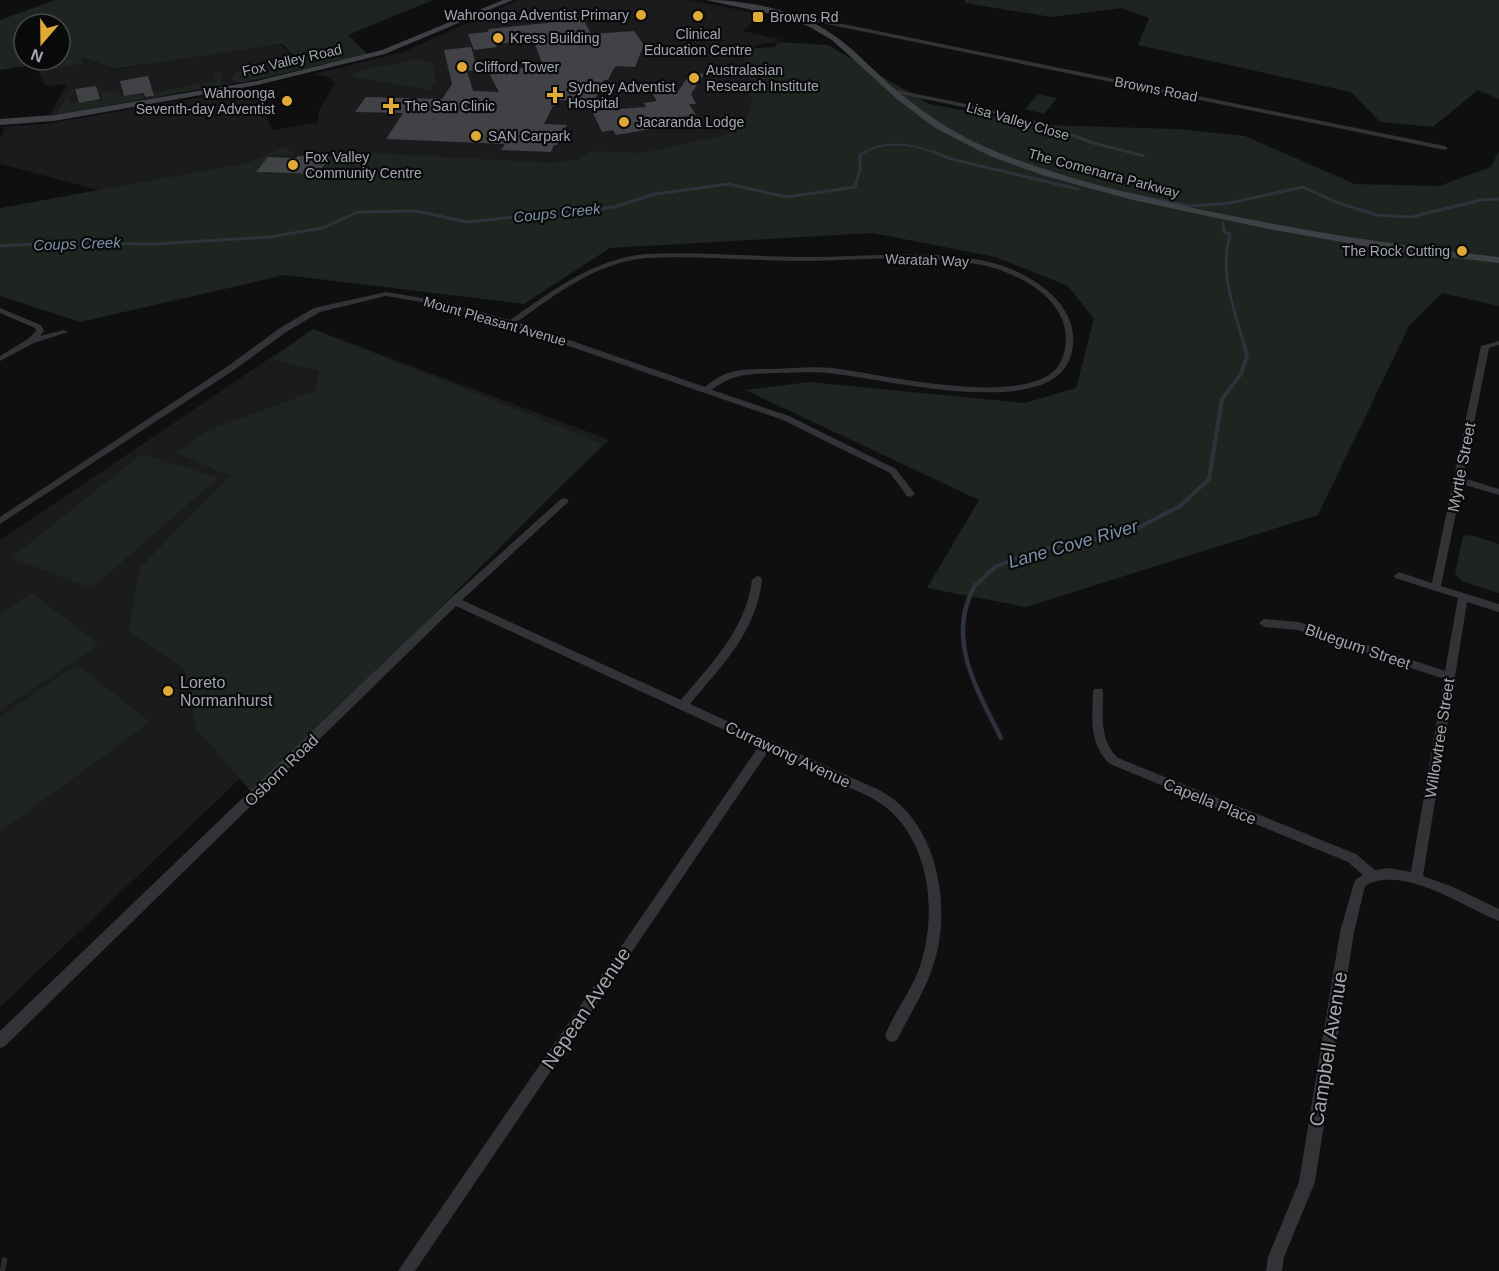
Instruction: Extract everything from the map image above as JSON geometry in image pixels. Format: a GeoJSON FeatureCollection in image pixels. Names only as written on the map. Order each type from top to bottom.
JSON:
{"type":"FeatureCollection","features":[{"type":"Feature","properties":{"kind":"main road","name":"Fox Valley Road"},"geometry":{"type":"LineString","coordinates":[[0,122],[54,118],[257,83],[341,63],[397,49],[509,0]]}},
{"type":"Feature","properties":{"kind":"main road","name":"The Comenarra Parkway"},"geometry":{"type":"LineString","coordinates":[[710,0],[790,17],[820,29],[892,91],[956,137],[1003,159],[1054,177],[1120,194],[1326,238],[1407,251],[1499,260]]}},
{"type":"Feature","properties":{"kind":"street","name":"Browns Road"},"geometry":{"type":"LineString","coordinates":[[765,11],[840,24],[1445,148]]}},
{"type":"Feature","properties":{"kind":"street","name":"Browns Road"},"geometry":{"type":"LineString","coordinates":[[820,29],[840,24]]}},
{"type":"Feature","properties":{"kind":"street","name":"Browns Road"},"geometry":{"type":"LineString","coordinates":[[820,29],[839,28],[866,31]]}},
{"type":"Feature","properties":{"kind":"street","name":"Lisa Valley Close"},"geometry":{"type":"LineString","coordinates":[[892,91],[1048,126],[1093,143],[1143,155]]}},
{"type":"Feature","properties":{"kind":"street","name":"Waratah Way"},"geometry":{"type":"LineString","coordinates":[[511,323],[582,276],[628,258],[657,256],[824,259],[951,258],[976,261],[1016,273],[1030,281],[1046,292],[1068,320],[1069,347],[1060,370],[1041,382],[1022,388],[985,390],[936,386],[814,370],[737,372],[723,377],[708,389]]}},
{"type":"Feature","properties":{"kind":"street","name":"Mount Pleasant Avenue"},"geometry":{"type":"LineString","coordinates":[[0,520],[231,368],[283,330],[317,310],[386,294],[446,304],[511,323],[708,389],[786,418],[893,471],[910,494]]}},
{"type":"Feature","properties":{"kind":"street"},"geometry":{"type":"LineString","coordinates":[[0,310],[38,327],[40,331],[31,341]]}},
{"type":"Feature","properties":{"kind":"street"},"geometry":{"type":"LineString","coordinates":[[0,359],[31,341],[64,332]]}},
{"type":"Feature","properties":{"kind":"street","name":"Myrtle Street"},"geometry":{"type":"LineString","coordinates":[[1436,588],[1485,346],[1499,343]]}},
{"type":"Feature","properties":{"kind":"street"},"geometry":{"type":"LineString","coordinates":[[1458,480],[1499,492]]}},
{"type":"Feature","properties":{"kind":"street","name":"Osborn Road"},"geometry":{"type":"LineString","coordinates":[[0,1041],[455,601],[564,501]]}},
{"type":"Feature","properties":{"kind":"street"},"geometry":{"type":"LineString","coordinates":[[1399,576],[1499,608]]}},
{"type":"Feature","properties":{"kind":"street"},"geometry":{"type":"LineString","coordinates":[[684,704],[748,621],[755,602],[757,580]]}},
{"type":"Feature","properties":{"kind":"street","name":"Willowtree Street"},"geometry":{"type":"LineString","coordinates":[[1416,879],[1463,596]]}},
{"type":"Feature","properties":{"kind":"street","name":"Currawong Avenue"},"geometry":{"type":"LineString","coordinates":[[455,601],[684,704],[766,745],[885,799],[913,829],[924,850],[931,873],[934,900],[932,945],[926,966],[892,1035]]}},
{"type":"Feature","properties":{"kind":"street","name":"Bluegum Street"},"geometry":{"type":"LineString","coordinates":[[1264,622],[1299,626],[1449,677]]}},
{"type":"Feature","properties":{"kind":"street","name":"Capella Place"},"geometry":{"type":"LineString","coordinates":[[1098,692],[1098,739],[1104,752],[1114,761],[1352,858],[1372,874]]}},
{"type":"Feature","properties":{"kind":"street","name":"Nepean Avenue"},"geometry":{"type":"LineString","coordinates":[[406,1271],[766,745]]}},
{"type":"Feature","properties":{"kind":"street"},"geometry":{"type":"LineString","coordinates":[[1372,874],[1389,873],[1416,879],[1499,915]]}},
{"type":"Feature","properties":{"kind":"street","name":"Campbell Avenue"},"geometry":{"type":"LineString","coordinates":[[1274,1271],[1276,1257],[1306,1182],[1347,932],[1355,899],[1360,883],[1372,874]]}},
{"type":"Feature","properties":{"kind":"shaded area"},"geometry":{"type":"Polygon","coordinates":[[[55,0],[433,0],[348,35],[367,54],[242,83],[231,79],[236,72],[256,68],[261,73],[302,63],[282,44],[114,69],[81,57],[82,64],[72,66],[72,12],[22,12],[55,0]]]}},
{"type":"Feature","properties":{"kind":"shaded area","name":"Sydney Adventist Hospital"},"geometry":{"type":"Polygon","coordinates":[[[519,0],[689,0],[765,15],[742,31],[783,40],[754,46],[781,94],[712,158],[326,178],[186,192],[99,190],[0,164],[0,137],[5,130],[1,127],[45,124],[254,88],[272,130],[317,123],[319,110],[335,84],[330,78],[314,74],[403,52],[519,0]]]}},
{"type":"Feature","properties":{"kind":"shaded area"},"geometry":{"type":"Polygon","coordinates":[[[965,0],[1499,0],[1499,99],[1478,90],[1433,127],[1380,122],[1351,92],[1138,45],[1149,18],[1121,8],[1051,17],[965,3],[965,0]]]}},
{"type":"Feature","properties":{"kind":"shaded area"},"geometry":{"type":"Polygon","coordinates":[[[12,16],[12,68],[0,70],[0,20],[12,16]]]}},
{"type":"Feature","properties":{"kind":"shaded area"},"geometry":{"type":"Polygon","coordinates":[[[777,42],[828,45],[929,104],[1043,125],[1177,129],[1245,136],[1355,184],[1439,186],[1491,167],[1499,151],[1499,306],[1442,293],[1409,326],[1318,515],[1026,607],[927,588],[979,500],[745,390],[809,382],[1025,403],[1076,388],[1094,319],[1068,286],[995,257],[873,233],[610,248],[524,304],[285,275],[80,322],[0,296],[0,208],[247,163],[285,147],[295,154],[272,155],[264,174],[317,174],[334,151],[554,163],[576,160],[591,151],[643,153],[722,136],[744,126],[752,100],[746,81],[751,80],[745,49],[775,47],[777,42]]]}},
{"type":"Feature","properties":{"kind":"shaded area"},"geometry":{"type":"Polygon","coordinates":[[[281,45],[308,68],[250,81],[53,115],[50,114],[67,84],[45,86],[38,72],[72,72],[72,58],[80,57],[115,70],[222,51],[281,45]]]}},
{"type":"Feature","properties":{"kind":"shaded area"},"geometry":{"type":"Polygon","coordinates":[[[420,59],[433,63],[436,82],[430,90],[353,77],[353,72],[420,59]]]}},
{"type":"Feature","properties":{"kind":"shaded area"},"geometry":{"type":"Polygon","coordinates":[[[213,73],[222,73],[221,85],[152,98],[152,93],[216,81],[213,73]]]}},
{"type":"Feature","properties":{"kind":"shaded area"},"geometry":{"type":"Polygon","coordinates":[[[72,89],[74,92],[69,97],[69,103],[101,100],[101,93],[118,90],[121,97],[142,94],[145,99],[59,114],[57,112],[72,89]]]}},
{"type":"Feature","properties":{"kind":"shaded area"},"geometry":{"type":"Polygon","coordinates":[[[1038,94],[1057,98],[1044,114],[1025,109],[1038,94]]]}},
{"type":"Feature","properties":{"kind":"shaded area","name":"Loreto Normanhurst"},"geometry":{"type":"Polygon","coordinates":[[[313,329],[610,440],[455,587],[245,774],[0,1007],[0,540],[313,329]]]}},
{"type":"Feature","properties":{"kind":"shaded area"},"geometry":{"type":"Polygon","coordinates":[[[313,329],[603,444],[254,795],[196,728],[185,669],[129,631],[140,568],[229,476],[177,453],[209,430],[315,391],[319,371],[272,359],[313,329]]]}},
{"type":"Feature","properties":{"kind":"shaded area"},"geometry":{"type":"Polygon","coordinates":[[[142,454],[218,478],[92,588],[11,558],[142,454]]]}},
{"type":"Feature","properties":{"kind":"shaded area"},"geometry":{"type":"Polygon","coordinates":[[[1471,535],[1499,544],[1499,593],[1461,581],[1455,573],[1463,536],[1471,535]]]}},
{"type":"Feature","properties":{"kind":"shaded area"},"geometry":{"type":"Polygon","coordinates":[[[32,593],[99,644],[0,710],[0,613],[32,593]]]}},
{"type":"Feature","properties":{"kind":"shaded area"},"geometry":{"type":"Polygon","coordinates":[[[77,665],[150,722],[0,832],[0,717],[77,665]]]}},
{"type":"Feature","properties":{"kind":"building"},"geometry":{"type":"Polygon","coordinates":[[[583,19],[591,34],[634,31],[644,45],[635,67],[616,66],[608,80],[604,80],[591,109],[586,101],[556,100],[544,124],[567,125],[551,152],[501,150],[505,144],[386,139],[403,113],[355,112],[366,97],[442,99],[452,84],[444,50],[471,47],[478,70],[467,71],[473,91],[499,92],[489,73],[543,65],[533,40],[495,44],[497,47],[474,50],[468,34],[487,32],[489,29],[583,19]]]}},
{"type":"Feature","properties":{"kind":"building"},"geometry":{"type":"Polygon","coordinates":[[[691,72],[704,74],[691,94],[696,104],[689,104],[696,115],[682,117],[686,123],[616,135],[613,130],[602,132],[592,111],[646,107],[644,103],[657,101],[652,93],[679,90],[691,72]]]}},
{"type":"Feature","properties":{"kind":"building"},"geometry":{"type":"Polygon","coordinates":[[[148,76],[154,96],[146,97],[143,93],[124,96],[120,81],[148,76]]]}},
{"type":"Feature","properties":{"kind":"building"},"geometry":{"type":"Polygon","coordinates":[[[96,86],[100,99],[79,103],[75,89],[96,86]]]}},
{"type":"Feature","properties":{"kind":"building","name":"Fox Valley Community Centre"},"geometry":{"type":"Polygon","coordinates":[[[298,156],[330,157],[317,174],[256,172],[268,157],[296,158],[298,156]]]}},
{"type":"Feature","properties":{"kind":"waterway","name":"Coups Creek"},"geometry":{"type":"LineString","coordinates":[[864,152],[881,146],[900,144],[937,153]]}},
{"type":"Feature","properties":{"kind":"waterway","name":"Coups Creek"},"geometry":{"type":"LineString","coordinates":[[0,246],[51,243],[155,244],[269,237],[323,228],[358,212],[416,211],[467,222],[614,207],[655,194],[728,184],[787,197],[855,187],[860,170],[860,155],[864,152]]}},
{"type":"Feature","properties":{"kind":"waterway","name":"Coups Creek"},"geometry":{"type":"LineString","coordinates":[[933,152],[951,159],[1078,189]]}},
{"type":"Feature","properties":{"kind":"waterway","name":"Coups Creek"},"geometry":{"type":"LineString","coordinates":[[1229,203],[1303,187],[1338,203],[1377,215],[1411,217],[1481,200],[1499,199]]}},
{"type":"Feature","properties":{"kind":"waterway","name":"Coups Creek"},"geometry":{"type":"LineString","coordinates":[[1125,193],[1190,206],[1232,203]]}},
{"type":"Feature","properties":{"kind":"waterway","name":"Lane Cove River"},"geometry":{"type":"LineString","coordinates":[[1223,223],[1224,232],[1230,234],[1226,263],[1229,290],[1244,345]]}},
{"type":"Feature","properties":{"kind":"waterway","name":"Lane Cove River"},"geometry":{"type":"LineString","coordinates":[[974,587],[995,567],[1030,552],[1130,532],[1180,506],[1209,479],[1222,399],[1241,374],[1247,356],[1244,344]]}},
{"type":"Feature","properties":{"kind":"waterway","name":"Lane Cove River"},"geometry":{"type":"LineString","coordinates":[[974,587],[967,605],[963,625],[964,644],[974,682],[1001,738]]}},
{"type":"Feature","properties":{"kind":"tunnel"},"geometry":{"type":"LineString","coordinates":[[0,1270],[5,1271]]}},
{"type":"Feature","properties":{"kind":"place","name":"Wahroonga Adventist Primary"},"geometry":{"type":"Point","coordinates":[641,15]}},
{"type":"Feature","properties":{"kind":"place","name":"Clinical Education Centre"},"geometry":{"type":"Point","coordinates":[698,16]}},
{"type":"Feature","properties":{"kind":"place","name":"Browns Rd"},"geometry":{"type":"Point","coordinates":[758,17]}},
{"type":"Feature","properties":{"kind":"place","name":"Kress Building"},"geometry":{"type":"Point","coordinates":[498,38]}},
{"type":"Feature","properties":{"kind":"place","name":"Clifford Tower"},"geometry":{"type":"Point","coordinates":[462,67]}},
{"type":"Feature","properties":{"kind":"place","name":"Australasian Research Institute"},"geometry":{"type":"Point","coordinates":[694,78]}},
{"type":"Feature","properties":{"kind":"place","name":"Sydney Adventist Hospital"},"geometry":{"type":"Point","coordinates":[555,95]}},
{"type":"Feature","properties":{"kind":"place","name":"Wahroonga Seventh-day Adventist"},"geometry":{"type":"Point","coordinates":[287,101]}},
{"type":"Feature","properties":{"kind":"place","name":"The San Clinic"},"geometry":{"type":"Point","coordinates":[391,106]}},
{"type":"Feature","properties":{"kind":"place","name":"Jacaranda Lodge"},"geometry":{"type":"Point","coordinates":[624,122]}},
{"type":"Feature","properties":{"kind":"place","name":"SAN Carpark"},"geometry":{"type":"Point","coordinates":[476,136]}},
{"type":"Feature","properties":{"kind":"place","name":"Fox Valley Community Centre"},"geometry":{"type":"Point","coordinates":[293,165]}},
{"type":"Feature","properties":{"kind":"place","name":"The Rock Cutting"},"geometry":{"type":"Point","coordinates":[1462,251]}},
{"type":"Feature","properties":{"kind":"place","name":"Loreto Normanhurst"},"geometry":{"type":"Point","coordinates":[168,691]}}]}
